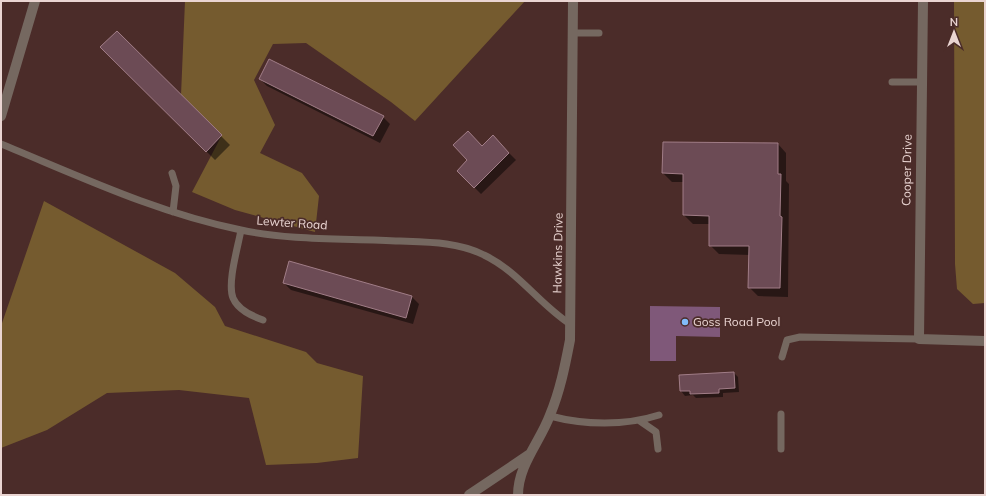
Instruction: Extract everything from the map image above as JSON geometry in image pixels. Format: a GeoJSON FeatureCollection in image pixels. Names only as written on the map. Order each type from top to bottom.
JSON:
{"type":"FeatureCollection","features":[{"type":"Feature","properties":{"kind":"street"},"geometry":{"type":"LineString","coordinates":[[1,116],[35,1]]}},
{"type":"Feature","properties":{"kind":"street","name":"Hawkins Drive"},"geometry":{"type":"LineString","coordinates":[[518,495],[523,470],[550,416],[562,382],[570,340],[573,1]]}},
{"type":"Feature","properties":{"kind":"street","name":"Cooper Drive"},"geometry":{"type":"LineString","coordinates":[[919,339],[923,1]]}},
{"type":"Feature","properties":{"kind":"street"},"geometry":{"type":"LineString","coordinates":[[919,339],[985,341]]}},
{"type":"Feature","properties":{"kind":"street"},"geometry":{"type":"LineString","coordinates":[[469,495],[530,454]]}},
{"type":"Feature","properties":{"kind":"lane"},"geometry":{"type":"LineString","coordinates":[[573,33],[599,33]]}},
{"type":"Feature","properties":{"kind":"lane"},"geometry":{"type":"LineString","coordinates":[[892,82],[922,82]]}},
{"type":"Feature","properties":{"kind":"lane","name":"Lewter Road"},"geometry":{"type":"LineString","coordinates":[[1,144],[96,184],[173,212],[241,230],[286,236],[453,245],[484,254],[507,269],[554,313],[570,324]]}},
{"type":"Feature","properties":{"kind":"lane"},"geometry":{"type":"LineString","coordinates":[[172,173],[176,186],[173,212]]}},
{"type":"Feature","properties":{"kind":"lane"},"geometry":{"type":"LineString","coordinates":[[241,230],[231,288],[233,299],[248,314],[263,320]]}},
{"type":"Feature","properties":{"kind":"lane"},"geometry":{"type":"LineString","coordinates":[[782,357],[787,340],[800,337],[919,339]]}},
{"type":"Feature","properties":{"kind":"lane"},"geometry":{"type":"LineString","coordinates":[[550,416],[574,422],[640,421],[659,414]]}},
{"type":"Feature","properties":{"kind":"lane"},"geometry":{"type":"LineString","coordinates":[[781,414],[781,449]]}},
{"type":"Feature","properties":{"kind":"lane"},"geometry":{"type":"LineString","coordinates":[[640,421],[656,432],[658,449]]}},
{"type":"Feature","properties":{"kind":"shaded area"},"geometry":{"type":"Polygon","coordinates":[[[185,1],[525,1],[415,121],[391,102],[306,43],[273,44],[254,80],[275,125],[260,153],[302,173],[319,196],[315,232],[235,210],[192,192],[222,135],[181,95],[185,1]]]}},
{"type":"Feature","properties":{"kind":"shaded area"},"geometry":{"type":"Polygon","coordinates":[[[954,1],[985,1],[985,303],[973,304],[957,289],[955,264],[954,1]]]}},
{"type":"Feature","properties":{"kind":"shaded area"},"geometry":{"type":"Polygon","coordinates":[[[44,201],[175,273],[215,307],[225,326],[306,352],[317,363],[363,376],[358,458],[317,463],[266,465],[249,398],[179,390],[107,393],[47,430],[1,448],[1,326],[44,201]]]}},
{"type":"Feature","properties":{"kind":"shaded area","name":"Goss Road Pool"},"geometry":{"type":"Polygon","coordinates":[[[650,306],[720,307],[720,337],[676,336],[676,361],[650,361],[650,306]]]}},
{"type":"Feature","properties":{"kind":"building"},"geometry":{"type":"Polygon","coordinates":[[[117,31],[222,135],[206,152],[100,47],[117,31]]]}},
{"type":"Feature","properties":{"kind":"building"},"geometry":{"type":"Polygon","coordinates":[[[269,59],[384,116],[373,136],[259,79],[269,59]]]}},
{"type":"Feature","properties":{"kind":"building"},"geometry":{"type":"Polygon","coordinates":[[[468,131],[482,146],[493,135],[509,153],[474,188],[457,171],[467,160],[453,145],[468,131]]]}},
{"type":"Feature","properties":{"kind":"building"},"geometry":{"type":"Polygon","coordinates":[[[663,142],[778,143],[778,174],[781,174],[780,216],[782,217],[780,288],[748,288],[749,246],[709,246],[709,216],[683,215],[683,174],[662,173],[663,142]]]}},
{"type":"Feature","properties":{"kind":"building"},"geometry":{"type":"Polygon","coordinates":[[[289,261],[412,296],[406,318],[283,283],[289,261]]]}},
{"type":"Feature","properties":{"kind":"building"},"geometry":{"type":"Polygon","coordinates":[[[734,372],[735,388],[719,389],[719,393],[690,394],[690,391],[680,391],[679,375],[734,372]]]}},
{"type":"Feature","properties":{"kind":"place","name":"Goss Road Pool"},"geometry":{"type":"Point","coordinates":[685,322]}}]}
